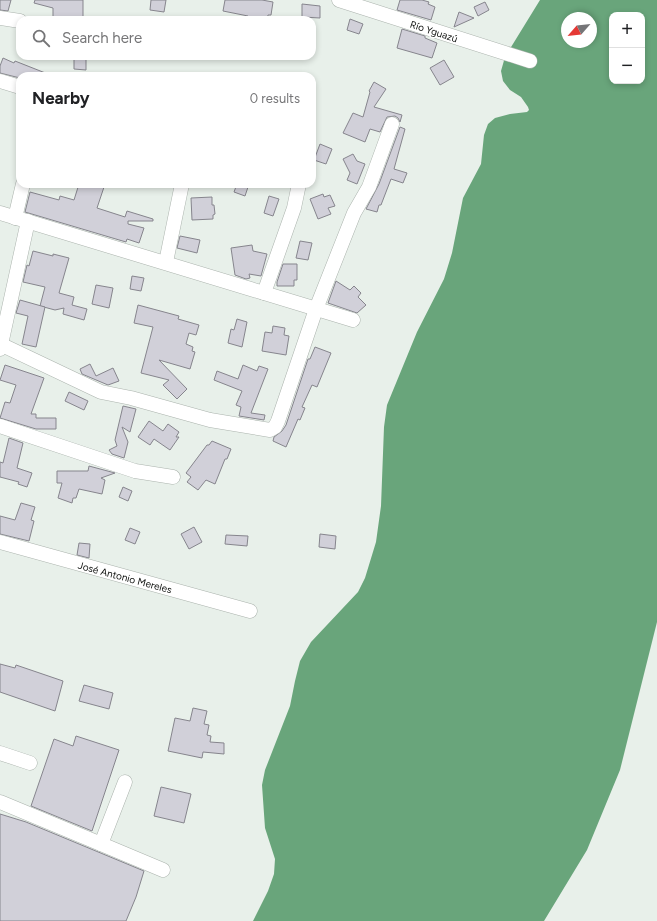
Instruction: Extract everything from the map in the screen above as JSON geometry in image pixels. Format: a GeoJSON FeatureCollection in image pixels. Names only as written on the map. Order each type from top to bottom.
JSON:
{"type":"FeatureCollection","features":[{"type":"Feature","properties":{"kind":"street","name":"Río Yguazú"},"geometry":{"type":"LineString","coordinates":[[338,0],[530,61]]}},
{"type":"Feature","properties":{"kind":"street"},"geometry":{"type":"LineString","coordinates":[[0,18],[16,20]]}},
{"type":"Feature","properties":{"kind":"street"},"geometry":{"type":"LineString","coordinates":[[0,81],[16,86]]}},
{"type":"Feature","properties":{"kind":"street"},"geometry":{"type":"LineString","coordinates":[[23,188],[22,219],[0,346],[101,392],[131,398],[210,420],[270,430],[275,427],[278,421],[316,309],[354,213],[369,187],[392,124]]}},
{"type":"Feature","properties":{"kind":"street"},"geometry":{"type":"LineString","coordinates":[[166,262],[181,188]]}},
{"type":"Feature","properties":{"kind":"street"},"geometry":{"type":"LineString","coordinates":[[264,293],[294,208],[298,188]]}},
{"type":"Feature","properties":{"kind":"street"},"geometry":{"type":"LineString","coordinates":[[0,213],[166,262],[353,320]]}},
{"type":"Feature","properties":{"kind":"street"},"geometry":{"type":"LineString","coordinates":[[0,426],[135,471],[173,477]]}},
{"type":"Feature","properties":{"kind":"street","name":"José Antonio Mereles"},"geometry":{"type":"LineString","coordinates":[[0,542],[250,611]]}},
{"type":"Feature","properties":{"kind":"street"},"geometry":{"type":"LineString","coordinates":[[0,754],[30,763]]}},
{"type":"Feature","properties":{"kind":"street"},"geometry":{"type":"LineString","coordinates":[[101,844],[125,782]]}},
{"type":"Feature","properties":{"kind":"street"},"geometry":{"type":"LineString","coordinates":[[0,802],[163,870]]}},
{"type":"Feature","properties":{"kind":"shaded area"},"geometry":{"type":"Polygon","coordinates":[[[540,0],[657,0],[657,622],[620,770],[587,850],[544,921],[253,921],[268,891],[274,874],[275,859],[265,828],[262,785],[265,770],[290,706],[300,661],[311,642],[358,592],[365,578],[376,542],[381,506],[384,427],[387,405],[417,332],[444,279],[452,253],[463,198],[481,164],[484,135],[488,124],[495,118],[527,112],[529,110],[521,97],[510,90],[503,81],[501,71],[505,57],[540,0]]]}},
{"type":"Feature","properties":{"kind":"building"},"geometry":{"type":"Polygon","coordinates":[[[0,0],[11,0],[8,11],[0,10],[0,0]]]}},
{"type":"Feature","properties":{"kind":"building"},"geometry":{"type":"Polygon","coordinates":[[[35,0],[83,0],[83,16],[53,16],[53,8],[34,3],[35,0]]]}},
{"type":"Feature","properties":{"kind":"building"},"geometry":{"type":"Polygon","coordinates":[[[151,0],[166,0],[164,12],[150,10],[151,0]]]}},
{"type":"Feature","properties":{"kind":"building"},"geometry":{"type":"Polygon","coordinates":[[[225,0],[262,0],[273,2],[271,15],[268,16],[248,16],[223,11],[225,0]]]}},
{"type":"Feature","properties":{"kind":"building"},"geometry":{"type":"Polygon","coordinates":[[[400,0],[422,0],[429,2],[428,4],[435,7],[431,20],[397,10],[400,0]]]}},
{"type":"Feature","properties":{"kind":"building"},"geometry":{"type":"Polygon","coordinates":[[[485,2],[489,10],[478,16],[474,7],[485,2]]]}},
{"type":"Feature","properties":{"kind":"building"},"geometry":{"type":"Polygon","coordinates":[[[302,4],[320,6],[320,18],[316,18],[316,16],[302,16],[302,4]]]}},
{"type":"Feature","properties":{"kind":"building"},"geometry":{"type":"Polygon","coordinates":[[[459,12],[474,18],[454,27],[459,12]]]}},
{"type":"Feature","properties":{"kind":"building"},"geometry":{"type":"Polygon","coordinates":[[[350,19],[363,24],[359,34],[347,30],[350,19]]]}},
{"type":"Feature","properties":{"kind":"building"},"geometry":{"type":"Polygon","coordinates":[[[402,29],[425,36],[425,38],[437,43],[432,58],[397,48],[402,29]]]}},
{"type":"Feature","properties":{"kind":"building"},"geometry":{"type":"Polygon","coordinates":[[[3,58],[43,72],[16,72],[16,77],[0,73],[0,66],[3,58]]]}},
{"type":"Feature","properties":{"kind":"building"},"geometry":{"type":"Polygon","coordinates":[[[74,60],[86,60],[86,70],[74,69],[74,60]]]}},
{"type":"Feature","properties":{"kind":"building"},"geometry":{"type":"Polygon","coordinates":[[[444,60],[454,77],[440,85],[430,68],[444,60]]]}},
{"type":"Feature","properties":{"kind":"building"},"geometry":{"type":"Polygon","coordinates":[[[374,82],[386,89],[374,107],[402,115],[400,122],[395,116],[387,117],[380,132],[370,129],[365,142],[343,133],[353,113],[363,117],[369,91],[374,82]]]}},
{"type":"Feature","properties":{"kind":"building"},"geometry":{"type":"Polygon","coordinates":[[[400,127],[405,129],[394,169],[407,173],[403,183],[391,179],[377,212],[366,209],[379,184],[400,127]]]}},
{"type":"Feature","properties":{"kind":"building"},"geometry":{"type":"Polygon","coordinates":[[[320,144],[332,149],[326,164],[316,161],[316,155],[320,144]]]}},
{"type":"Feature","properties":{"kind":"building"},"geometry":{"type":"Polygon","coordinates":[[[353,154],[357,161],[365,164],[357,184],[347,180],[350,173],[343,159],[353,154]]]}},
{"type":"Feature","properties":{"kind":"building"},"geometry":{"type":"Polygon","coordinates":[[[78,188],[104,188],[97,208],[125,217],[127,211],[153,219],[153,221],[128,221],[128,224],[144,228],[139,243],[127,239],[126,242],[25,212],[30,192],[59,200],[60,196],[74,200],[78,188]]]}},
{"type":"Feature","properties":{"kind":"building"},"geometry":{"type":"Polygon","coordinates":[[[236,188],[248,188],[245,196],[234,192],[236,188]]]}},
{"type":"Feature","properties":{"kind":"building"},"geometry":{"type":"Polygon","coordinates":[[[323,194],[324,197],[330,195],[335,206],[328,208],[331,214],[318,219],[310,199],[323,194]]]}},
{"type":"Feature","properties":{"kind":"building"},"geometry":{"type":"Polygon","coordinates":[[[269,196],[279,199],[273,216],[264,213],[269,196]]]}},
{"type":"Feature","properties":{"kind":"building"},"geometry":{"type":"Polygon","coordinates":[[[212,197],[212,205],[214,205],[215,214],[213,215],[213,219],[192,220],[191,198],[212,197]]]}},
{"type":"Feature","properties":{"kind":"building"},"geometry":{"type":"Polygon","coordinates":[[[180,236],[200,240],[197,253],[177,248],[180,236]]]}},
{"type":"Feature","properties":{"kind":"building"},"geometry":{"type":"Polygon","coordinates":[[[300,241],[312,243],[308,260],[296,258],[300,241]]]}},
{"type":"Feature","properties":{"kind":"building"},"geometry":{"type":"Polygon","coordinates":[[[252,245],[253,251],[267,254],[261,276],[249,274],[250,278],[246,279],[235,275],[231,248],[252,245]]]}},
{"type":"Feature","properties":{"kind":"building"},"geometry":{"type":"Polygon","coordinates":[[[33,251],[69,258],[59,293],[74,297],[72,305],[87,309],[84,320],[63,314],[64,308],[55,310],[40,306],[45,287],[23,282],[27,265],[29,266],[33,251]]]}},
{"type":"Feature","properties":{"kind":"building"},"geometry":{"type":"Polygon","coordinates":[[[283,264],[297,264],[297,280],[294,280],[294,286],[277,286],[283,264]]]}},
{"type":"Feature","properties":{"kind":"building"},"geometry":{"type":"Polygon","coordinates":[[[132,276],[144,278],[141,291],[130,289],[132,276]]]}},
{"type":"Feature","properties":{"kind":"building"},"geometry":{"type":"Polygon","coordinates":[[[336,281],[350,290],[354,286],[361,293],[358,297],[366,305],[357,313],[328,303],[336,281]]]}},
{"type":"Feature","properties":{"kind":"building"},"geometry":{"type":"Polygon","coordinates":[[[96,285],[113,288],[109,308],[92,304],[96,285]]]}},
{"type":"Feature","properties":{"kind":"building"},"geometry":{"type":"Polygon","coordinates":[[[20,300],[45,307],[36,347],[22,344],[28,316],[16,313],[20,300]]]}},
{"type":"Feature","properties":{"kind":"building"},"geometry":{"type":"Polygon","coordinates":[[[138,305],[179,316],[178,319],[199,325],[196,335],[189,333],[186,344],[193,347],[192,351],[195,352],[190,369],[159,360],[187,389],[177,399],[163,385],[169,380],[141,373],[153,327],[134,323],[138,305]]]}},
{"type":"Feature","properties":{"kind":"building"},"geometry":{"type":"Polygon","coordinates":[[[237,319],[247,322],[242,347],[228,343],[231,329],[234,330],[237,319]]]}},
{"type":"Feature","properties":{"kind":"building"},"geometry":{"type":"Polygon","coordinates":[[[273,326],[285,328],[284,335],[289,336],[286,355],[262,351],[265,332],[272,333],[273,326]]]}},
{"type":"Feature","properties":{"kind":"building"},"geometry":{"type":"Polygon","coordinates":[[[315,347],[331,353],[317,387],[312,385],[302,407],[305,408],[300,420],[298,419],[286,447],[273,441],[274,437],[282,431],[286,425],[308,359],[310,359],[315,347]]]}},
{"type":"Feature","properties":{"kind":"building"},"geometry":{"type":"Polygon","coordinates":[[[90,364],[96,376],[113,368],[119,381],[108,385],[82,374],[80,369],[90,364]]]}},
{"type":"Feature","properties":{"kind":"building"},"geometry":{"type":"Polygon","coordinates":[[[5,365],[44,378],[31,414],[36,414],[36,418],[56,418],[56,429],[36,429],[0,418],[5,402],[10,403],[16,385],[0,380],[5,365]]]}},
{"type":"Feature","properties":{"kind":"building"},"geometry":{"type":"Polygon","coordinates":[[[243,365],[257,371],[259,366],[268,369],[251,413],[265,415],[264,420],[239,416],[241,407],[236,405],[242,391],[214,380],[217,371],[238,379],[243,365]]]}},
{"type":"Feature","properties":{"kind":"building"},"geometry":{"type":"Polygon","coordinates":[[[69,392],[88,401],[84,410],[65,401],[69,392]]]}},
{"type":"Feature","properties":{"kind":"building"},"geometry":{"type":"Polygon","coordinates":[[[123,406],[136,409],[130,432],[122,427],[128,442],[124,458],[112,454],[109,450],[117,446],[115,440],[123,406]]]}},
{"type":"Feature","properties":{"kind":"building"},"geometry":{"type":"Polygon","coordinates":[[[149,421],[163,431],[168,424],[179,432],[176,437],[179,437],[170,450],[154,439],[150,445],[138,437],[149,421]]]}},
{"type":"Feature","properties":{"kind":"building"},"geometry":{"type":"Polygon","coordinates":[[[9,438],[23,443],[17,468],[32,473],[27,487],[18,484],[19,482],[0,477],[0,462],[3,463],[9,438]]]}},
{"type":"Feature","properties":{"kind":"building"},"geometry":{"type":"Polygon","coordinates":[[[212,441],[231,449],[227,459],[225,459],[215,484],[206,480],[198,490],[187,482],[191,477],[186,473],[207,445],[209,445],[212,441]]]}},
{"type":"Feature","properties":{"kind":"building"},"geometry":{"type":"Polygon","coordinates":[[[89,466],[115,473],[101,478],[105,480],[102,494],[79,489],[76,498],[73,498],[72,503],[58,498],[62,483],[57,483],[57,471],[88,471],[89,466]]]}},
{"type":"Feature","properties":{"kind":"building"},"geometry":{"type":"Polygon","coordinates":[[[123,487],[132,491],[128,501],[119,497],[123,487]]]}},
{"type":"Feature","properties":{"kind":"building"},"geometry":{"type":"Polygon","coordinates":[[[21,503],[35,507],[31,520],[34,521],[29,541],[0,534],[0,516],[15,520],[21,503]]]}},
{"type":"Feature","properties":{"kind":"building"},"geometry":{"type":"Polygon","coordinates":[[[194,527],[202,542],[189,549],[181,534],[194,527]]]}},
{"type":"Feature","properties":{"kind":"building"},"geometry":{"type":"Polygon","coordinates":[[[130,528],[140,532],[135,544],[125,540],[130,528]]]}},
{"type":"Feature","properties":{"kind":"building"},"geometry":{"type":"Polygon","coordinates":[[[320,534],[336,536],[335,549],[319,547],[320,534]]]}},
{"type":"Feature","properties":{"kind":"building"},"geometry":{"type":"Polygon","coordinates":[[[226,535],[248,536],[247,546],[225,544],[226,535]]]}},
{"type":"Feature","properties":{"kind":"building"},"geometry":{"type":"Polygon","coordinates":[[[79,543],[90,544],[89,558],[77,555],[79,543]]]}},
{"type":"Feature","properties":{"kind":"building"},"geometry":{"type":"Polygon","coordinates":[[[0,664],[15,668],[16,665],[63,681],[55,711],[0,692],[0,664]]]}},
{"type":"Feature","properties":{"kind":"building"},"geometry":{"type":"Polygon","coordinates":[[[84,685],[113,693],[109,709],[79,701],[84,685]]]}},
{"type":"Feature","properties":{"kind":"building"},"geometry":{"type":"Polygon","coordinates":[[[193,708],[207,711],[204,724],[209,725],[207,735],[211,736],[210,742],[224,743],[224,754],[203,752],[202,758],[168,751],[175,718],[190,721],[193,708]]]}},
{"type":"Feature","properties":{"kind":"building"},"geometry":{"type":"Polygon","coordinates":[[[76,736],[119,750],[92,831],[31,806],[54,739],[73,746],[76,736]]]}},
{"type":"Feature","properties":{"kind":"building"},"geometry":{"type":"Polygon","coordinates":[[[161,787],[191,794],[184,823],[154,816],[161,787]]]}},
{"type":"Feature","properties":{"kind":"building"},"geometry":{"type":"Polygon","coordinates":[[[0,814],[26,822],[144,871],[136,897],[126,921],[0,921],[0,814]]]}}]}
